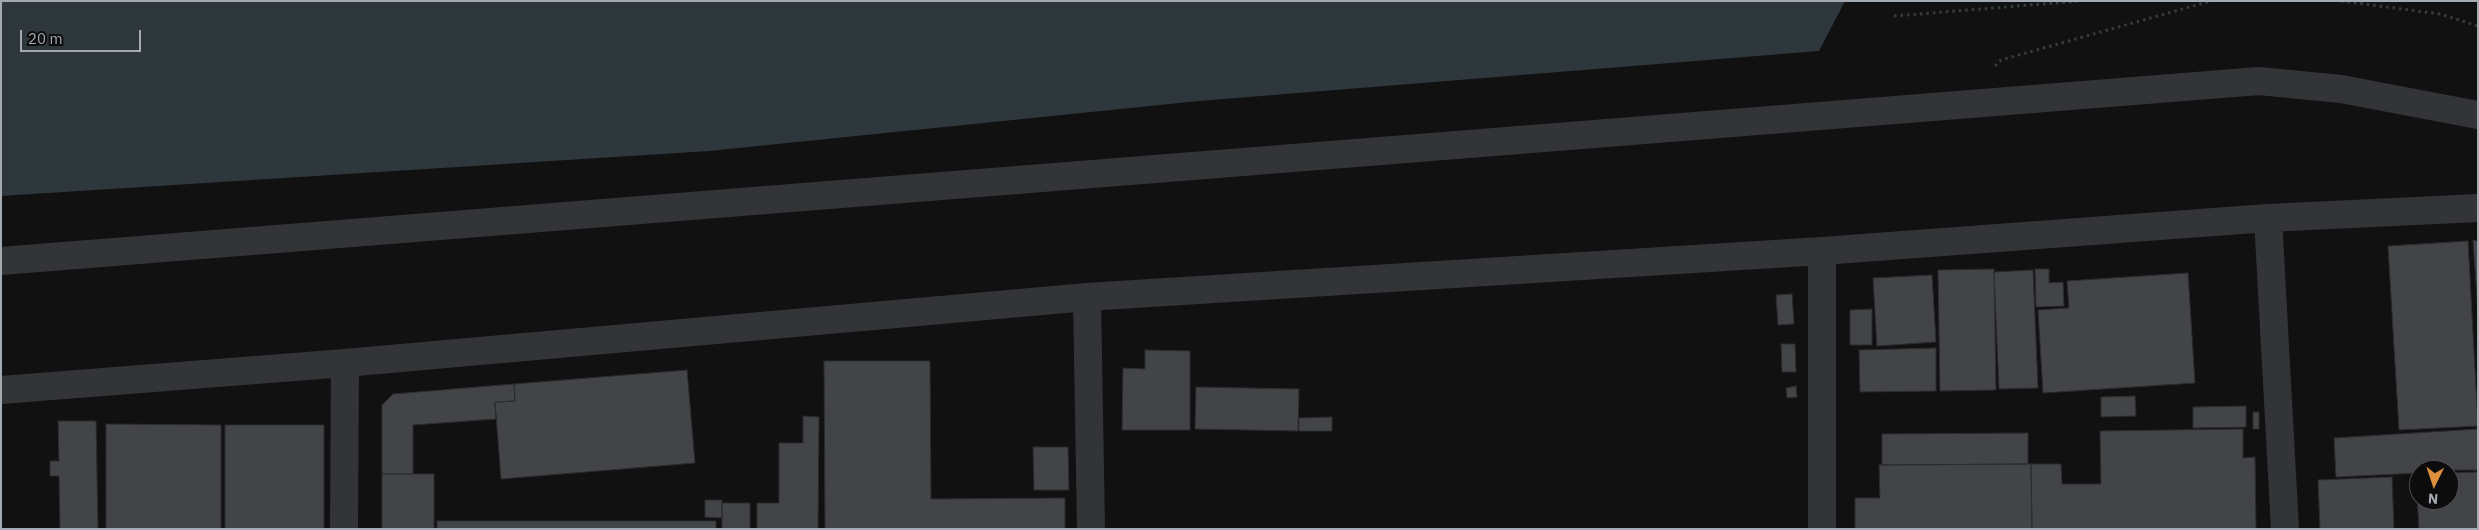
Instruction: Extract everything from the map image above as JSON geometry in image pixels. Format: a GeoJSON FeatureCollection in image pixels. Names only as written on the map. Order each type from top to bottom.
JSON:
{"type":"FeatureCollection","features":[{"type":"Feature","properties":{"kind":"street"},"geometry":{"type":"LineString","coordinates":[[1,261],[2259,81],[2341,89],[2478,115]]}},
{"type":"Feature","properties":{"kind":"street"},"geometry":{"type":"LineString","coordinates":[[1,390],[345,363],[1088,297],[1822,251],[2268,218],[2478,208]]}},
{"type":"Feature","properties":{"kind":"street"},"geometry":{"type":"LineString","coordinates":[[2268,218],[2285,529]]}},
{"type":"Feature","properties":{"kind":"street"},"geometry":{"type":"LineString","coordinates":[[1822,251],[1822,529]]}},
{"type":"Feature","properties":{"kind":"street"},"geometry":{"type":"LineString","coordinates":[[1088,297],[1090,529]]}},
{"type":"Feature","properties":{"kind":"street"},"geometry":{"type":"LineString","coordinates":[[344,529],[345,363]]}},
{"type":"Feature","properties":{"kind":"path"},"geometry":{"type":"LineString","coordinates":[[1894,16],[2080,1]]}},
{"type":"Feature","properties":{"kind":"path"},"geometry":{"type":"LineString","coordinates":[[1991,102],[1990,72],[2001,60],[2211,1]]}},
{"type":"Feature","properties":{"kind":"path"},"geometry":{"type":"LineString","coordinates":[[2341,1],[2440,14],[2478,26]]}},
{"type":"Feature","properties":{"kind":"shaded area"},"geometry":{"type":"Polygon","coordinates":[[[1,1],[1845,1],[1819,51],[1199,101],[709,151],[1,196],[1,1]]]}},
{"type":"Feature","properties":{"kind":"building"},"geometry":{"type":"Polygon","coordinates":[[[2473,240],[2478,241],[2478,312],[2473,240]]]}},
{"type":"Feature","properties":{"kind":"building"},"geometry":{"type":"Polygon","coordinates":[[[2468,241],[2478,426],[2399,430],[2388,246],[2468,241]]]}},
{"type":"Feature","properties":{"kind":"building"},"geometry":{"type":"Polygon","coordinates":[[[1994,269],[1996,390],[1940,391],[1938,270],[1994,269]]]}},
{"type":"Feature","properties":{"kind":"building"},"geometry":{"type":"Polygon","coordinates":[[[2035,269],[2049,269],[2049,283],[2063,282],[2064,306],[2036,307],[2035,269]]]}},
{"type":"Feature","properties":{"kind":"building"},"geometry":{"type":"Polygon","coordinates":[[[2033,270],[2038,388],[1999,389],[1994,272],[2033,270]]]}},
{"type":"Feature","properties":{"kind":"building"},"geometry":{"type":"Polygon","coordinates":[[[2188,273],[2195,383],[2043,393],[2038,310],[2069,308],[2067,281],[2188,273]]]}},
{"type":"Feature","properties":{"kind":"building"},"geometry":{"type":"Polygon","coordinates":[[[1932,275],[1936,342],[1877,346],[1873,278],[1932,275]]]}},
{"type":"Feature","properties":{"kind":"building"},"geometry":{"type":"Polygon","coordinates":[[[1792,294],[1794,324],[1778,325],[1776,295],[1792,294]]]}},
{"type":"Feature","properties":{"kind":"building"},"geometry":{"type":"Polygon","coordinates":[[[1872,309],[1872,345],[1850,345],[1850,310],[1872,309]]]}},
{"type":"Feature","properties":{"kind":"building"},"geometry":{"type":"Polygon","coordinates":[[[1781,344],[1795,344],[1796,372],[1782,372],[1781,344]]]}},
{"type":"Feature","properties":{"kind":"building"},"geometry":{"type":"Polygon","coordinates":[[[1936,348],[1936,391],[1860,392],[1859,350],[1936,348]]]}},
{"type":"Feature","properties":{"kind":"building"},"geometry":{"type":"Polygon","coordinates":[[[1145,350],[1190,351],[1190,430],[1122,430],[1123,368],[1145,369],[1145,350]]]}},
{"type":"Feature","properties":{"kind":"building"},"geometry":{"type":"Polygon","coordinates":[[[824,361],[930,361],[931,499],[1065,498],[1065,529],[825,529],[824,361]]]}},
{"type":"Feature","properties":{"kind":"building"},"geometry":{"type":"Polygon","coordinates":[[[687,370],[695,463],[501,479],[495,402],[515,401],[514,384],[687,370]]]}},
{"type":"Feature","properties":{"kind":"building"},"geometry":{"type":"Polygon","coordinates":[[[514,384],[515,401],[495,402],[496,419],[413,425],[413,474],[382,474],[382,405],[393,394],[514,384]]]}},
{"type":"Feature","properties":{"kind":"building"},"geometry":{"type":"Polygon","coordinates":[[[1796,386],[1797,397],[1787,398],[1786,388],[1796,386]]]}},
{"type":"Feature","properties":{"kind":"building"},"geometry":{"type":"Polygon","coordinates":[[[1196,387],[1299,389],[1298,431],[1195,429],[1196,387]]]}},
{"type":"Feature","properties":{"kind":"building"},"geometry":{"type":"Polygon","coordinates":[[[2135,396],[2136,416],[2101,417],[2101,397],[2135,396]]]}},
{"type":"Feature","properties":{"kind":"building"},"geometry":{"type":"Polygon","coordinates":[[[2246,406],[2246,427],[2193,428],[2193,407],[2246,406]]]}},
{"type":"Feature","properties":{"kind":"building"},"geometry":{"type":"Polygon","coordinates":[[[2253,412],[2259,412],[2259,429],[2253,429],[2253,412]]]}},
{"type":"Feature","properties":{"kind":"building"},"geometry":{"type":"Polygon","coordinates":[[[803,416],[819,417],[818,529],[757,529],[757,503],[779,503],[779,443],[803,443],[803,416]]]}},
{"type":"Feature","properties":{"kind":"building"},"geometry":{"type":"Polygon","coordinates":[[[1332,417],[1332,431],[1299,431],[1299,418],[1332,417]]]}},
{"type":"Feature","properties":{"kind":"building"},"geometry":{"type":"Polygon","coordinates":[[[58,421],[96,421],[98,529],[60,529],[59,476],[50,476],[50,461],[59,461],[58,421]]]}},
{"type":"Feature","properties":{"kind":"building"},"geometry":{"type":"Polygon","coordinates":[[[106,424],[221,425],[221,529],[106,529],[106,424]]]}},
{"type":"Feature","properties":{"kind":"building"},"geometry":{"type":"Polygon","coordinates":[[[225,425],[324,425],[324,529],[225,529],[225,425]]]}},
{"type":"Feature","properties":{"kind":"building"},"geometry":{"type":"Polygon","coordinates":[[[2243,429],[2243,458],[2255,457],[2256,529],[2032,529],[2031,464],[2061,464],[2062,484],[2101,484],[2100,431],[2243,429]]]}},
{"type":"Feature","properties":{"kind":"building"},"geometry":{"type":"Polygon","coordinates":[[[2478,429],[2478,470],[2459,470],[2459,460],[2409,460],[2409,473],[2336,477],[2334,438],[2478,429]]]}},
{"type":"Feature","properties":{"kind":"building"},"geometry":{"type":"Polygon","coordinates":[[[2028,433],[2028,464],[1882,465],[1882,434],[2028,433]]]}},
{"type":"Feature","properties":{"kind":"building"},"geometry":{"type":"Polygon","coordinates":[[[1033,447],[1068,447],[1069,490],[1034,490],[1033,447]]]}},
{"type":"Feature","properties":{"kind":"building"},"geometry":{"type":"Polygon","coordinates":[[[2031,464],[2032,529],[1855,529],[1855,498],[1880,498],[1879,465],[2031,464]]]}},
{"type":"Feature","properties":{"kind":"building"},"geometry":{"type":"Polygon","coordinates":[[[2478,472],[2478,529],[2419,529],[2418,510],[2459,510],[2459,473],[2478,472]]]}},
{"type":"Feature","properties":{"kind":"building"},"geometry":{"type":"Polygon","coordinates":[[[382,474],[434,474],[434,529],[382,529],[382,474]]]}},
{"type":"Feature","properties":{"kind":"building"},"geometry":{"type":"Polygon","coordinates":[[[2392,477],[2394,529],[2320,529],[2318,480],[2392,477]]]}},
{"type":"Feature","properties":{"kind":"building"},"geometry":{"type":"Polygon","coordinates":[[[705,500],[722,500],[722,518],[705,517],[705,500]]]}},
{"type":"Feature","properties":{"kind":"building"},"geometry":{"type":"Polygon","coordinates":[[[722,503],[750,503],[750,529],[722,529],[722,503]]]}},
{"type":"Feature","properties":{"kind":"building"},"geometry":{"type":"Polygon","coordinates":[[[437,521],[716,521],[716,529],[437,529],[437,521]]]}}]}
